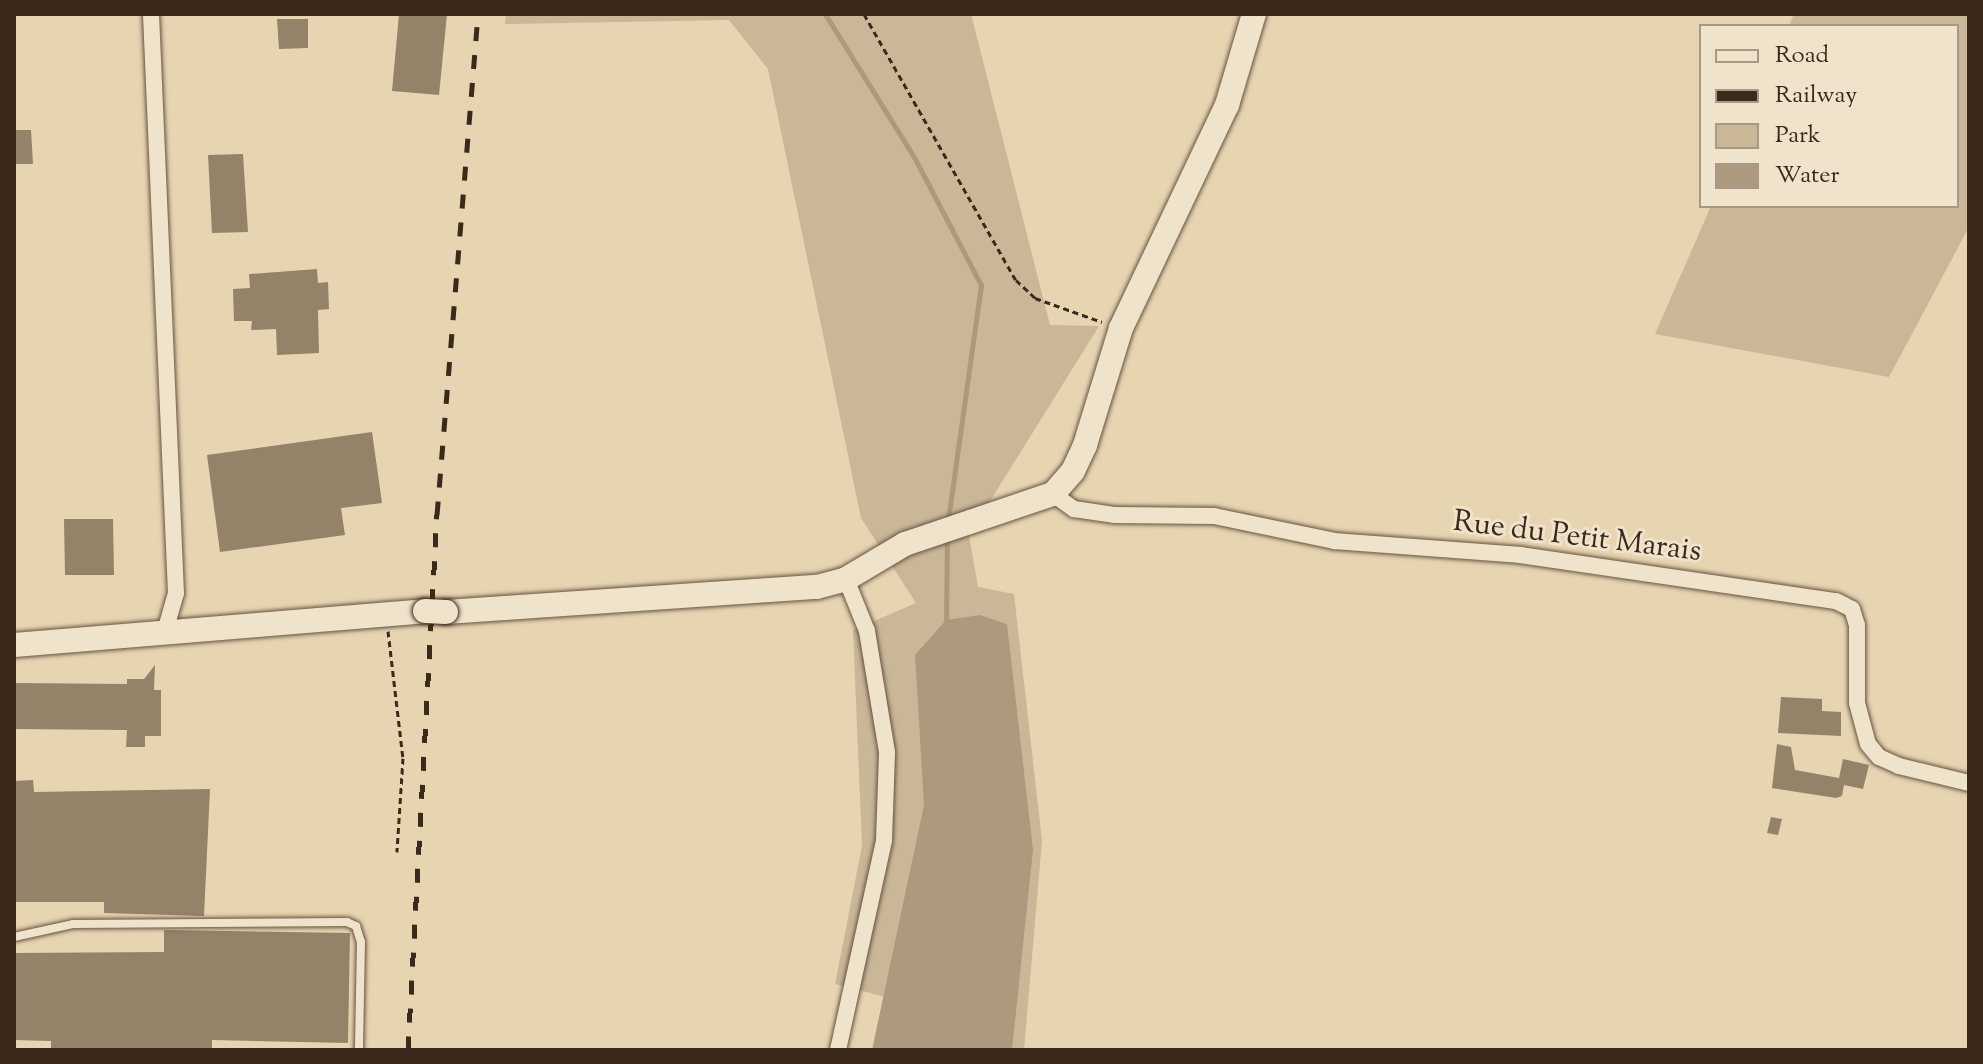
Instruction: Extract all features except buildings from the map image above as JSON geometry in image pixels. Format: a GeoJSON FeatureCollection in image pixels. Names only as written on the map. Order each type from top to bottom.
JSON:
{"type":"FeatureCollection","features":[{"type":"Feature","properties":{"kind":"street"},"geometry":{"type":"LineString","coordinates":[[151,14],[176,593],[165,631]]}},
{"type":"Feature","properties":{"kind":"street"},"geometry":{"type":"LineString","coordinates":[[14,645],[386,612],[435,612],[817,587],[846,579],[905,544],[1053,494],[1073,471],[1085,445],[1121,328],[1227,105],[1254,14]]}},
{"type":"Feature","properties":{"kind":"street","name":"Rue du Petit Marais"},"geometry":{"type":"LineString","coordinates":[[1053,494],[1074,509],[1114,515],[1214,516],[1335,541],[1520,555],[1836,601],[1852,609],[1857,625],[1857,703],[1868,744],[1879,757],[1899,766],[1969,783]]}},
{"type":"Feature","properties":{"kind":"street"},"geometry":{"type":"LineString","coordinates":[[838,1050],[884,840],[887,752],[867,631],[846,579]]}},
{"type":"Feature","properties":{"kind":"lane"},"geometry":{"type":"LineString","coordinates":[[14,937],[73,924],[347,922],[356,926],[361,942],[359,1050]]}},
{"type":"Feature","properties":{"kind":"path"},"geometry":{"type":"LineString","coordinates":[[864,14],[1016,280],[1052,306],[1121,328]]}},
{"type":"Feature","properties":{"kind":"path"},"geometry":{"type":"LineString","coordinates":[[386,612],[403,758],[397,852]]}},
{"type":"Feature","properties":{"kind":"green space"},"geometry":{"type":"Polygon","coordinates":[[[506,14],[971,14],[1050,325],[1099,326],[969,535],[978,587],[1014,594],[1042,841],[1024,1050],[920,1050],[920,1006],[835,984],[862,846],[853,630],[916,603],[861,518],[768,69],[729,20],[505,24],[506,14]]]}},
{"type":"Feature","properties":{"kind":"green space"},"geometry":{"type":"Polygon","coordinates":[[[1794,14],[1969,14],[1969,227],[1889,377],[1655,334],[1710,208],[1959,208],[1959,24],[1790,24],[1794,14]]]}},
{"type":"Feature","properties":{"kind":"water"},"geometry":{"type":"Polygon","coordinates":[[[980,615],[1007,624],[1033,850],[1012,1050],[872,1050],[924,805],[915,655],[946,620],[980,615]]]}},
{"type":"Feature","properties":{"kind":"waterway"},"geometry":{"type":"LineString","coordinates":[[825,14],[914,157],[981,285],[948,519]]}},
{"type":"Feature","properties":{"kind":"waterway"},"geometry":{"type":"LineString","coordinates":[[946,626],[947,537]]}},
{"type":"Feature","properties":{"kind":"railway"},"geometry":{"type":"LineString","coordinates":[[408,1050],[437,515],[478,14]]}}]}
